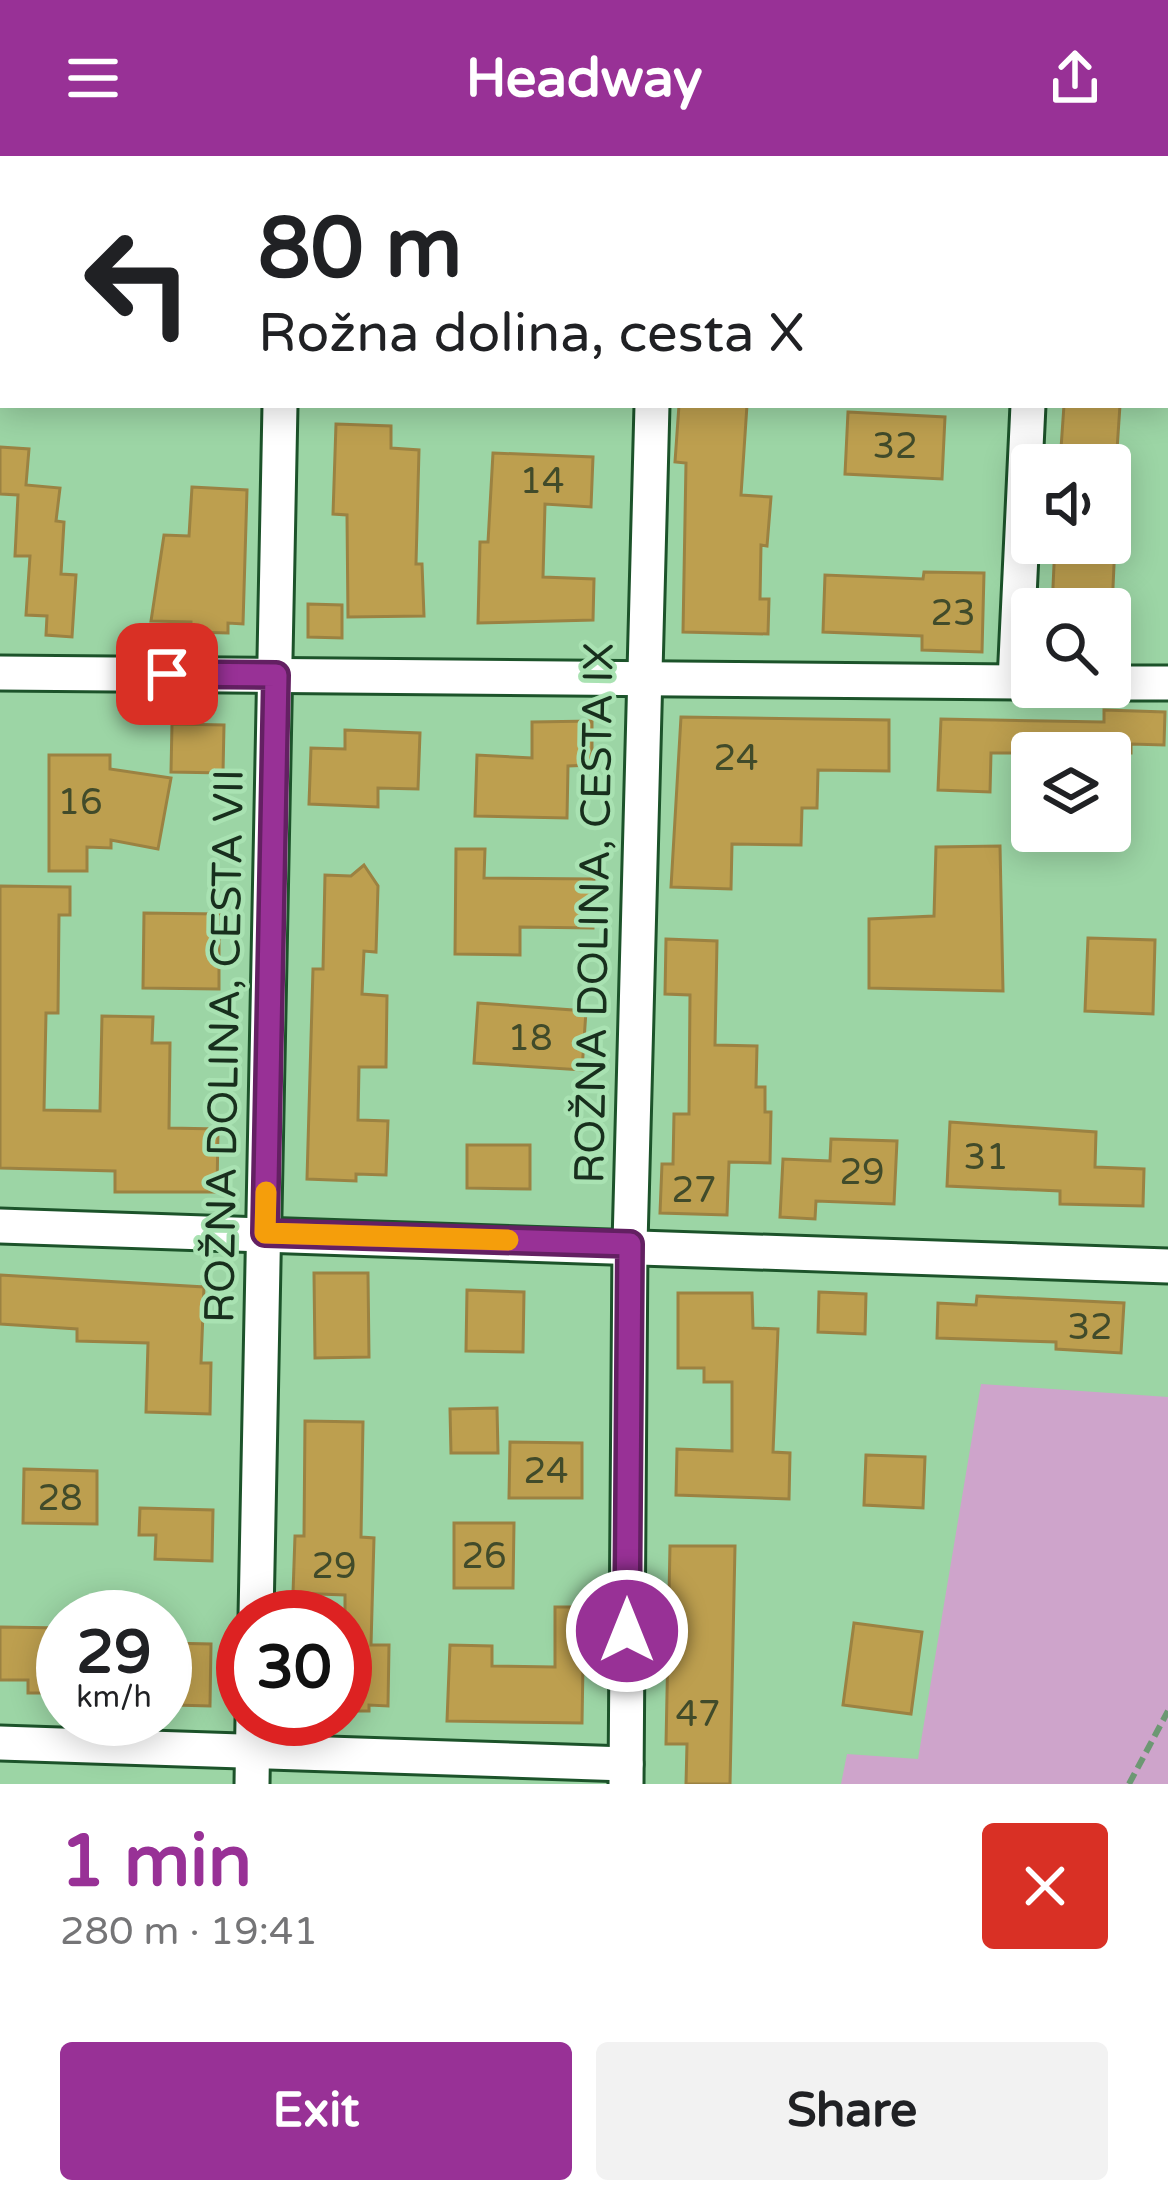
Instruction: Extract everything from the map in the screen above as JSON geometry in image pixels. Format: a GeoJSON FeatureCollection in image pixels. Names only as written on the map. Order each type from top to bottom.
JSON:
{"type":"FeatureCollection","features":[{"type":"Feature","properties":{"kind":"street","name":"ROŽNA DOLINA, CESTA VII"},"geometry":{"type":"LineString","coordinates":[[257,1590],[280,408]]}},
{"type":"Feature","properties":{"kind":"street","name":"ROŽNA DOLINA, CESTA IX"},"geometry":{"type":"LineString","coordinates":[[626,1774],[630,1244],[652,408]]}},
{"type":"Feature","properties":{"kind":"street"},"geometry":{"type":"LineString","coordinates":[[1025,588],[1028,408]]}},
{"type":"Feature","properties":{"kind":"street"},"geometry":{"type":"LineString","coordinates":[[0,673],[1011,682]]}},
{"type":"Feature","properties":{"kind":"street"},"geometry":{"type":"LineString","coordinates":[[1131,683],[1168,683]]}},
{"type":"Feature","properties":{"kind":"street"},"geometry":{"type":"LineString","coordinates":[[0,1226],[1168,1266]]}},
{"type":"Feature","properties":{"kind":"street"},"geometry":{"type":"LineString","coordinates":[[0,1743],[253,1751],[626,1774]]}},
{"type":"Feature","properties":{"kind":"path"},"geometry":{"type":"LineString","coordinates":[[1129,1784],[1168,1711]]}},
{"type":"Feature","properties":{"kind":"shaded area"},"geometry":{"type":"Polygon","coordinates":[[[981,1384],[1168,1397],[1168,1784],[841,1784],[847,1754],[918,1759],[981,1384]]]}},
{"type":"Feature","properties":{"kind":"building"},"geometry":{"type":"Polygon","coordinates":[[[679,408],[747,408],[741,495],[771,497],[767,546],[761,545],[760,599],[769,599],[768,634],[683,632],[686,463],[675,462],[679,408]]]}},
{"type":"Feature","properties":{"kind":"building"},"geometry":{"type":"Polygon","coordinates":[[[1064,408],[1120,408],[1117,444],[1061,444],[1064,408]]]}},
{"type":"Feature","properties":{"kind":"building"},"geometry":{"type":"Polygon","coordinates":[[[848,412],[945,417],[942,479],[845,474],[848,412]]]}},
{"type":"Feature","properties":{"kind":"building"},"geometry":{"type":"Polygon","coordinates":[[[336,424],[391,426],[391,448],[419,450],[416,564],[422,564],[424,616],[348,617],[347,515],[333,514],[336,424]]]}},
{"type":"Feature","properties":{"kind":"building"},"geometry":{"type":"Polygon","coordinates":[[[0,447],[29,449],[26,485],[60,488],[56,521],[64,522],[61,574],[76,575],[72,637],[46,635],[47,616],[26,615],[30,556],[15,556],[18,495],[0,494],[0,447]]]}},
{"type":"Feature","properties":{"kind":"building"},"geometry":{"type":"Polygon","coordinates":[[[493,453],[593,457],[591,507],[545,504],[543,577],[594,579],[593,620],[478,623],[480,542],[488,542],[493,453]]]}},
{"type":"Feature","properties":{"kind":"building"},"geometry":{"type":"Polygon","coordinates":[[[192,487],[247,490],[243,624],[228,623],[228,633],[191,632],[191,622],[151,621],[164,535],[189,536],[192,487]]]}},
{"type":"Feature","properties":{"kind":"building"},"geometry":{"type":"Polygon","coordinates":[[[1054,564],[1114,564],[1113,588],[1053,588],[1054,564]]]}},
{"type":"Feature","properties":{"kind":"building"},"geometry":{"type":"Polygon","coordinates":[[[924,572],[984,573],[982,652],[922,650],[922,636],[823,632],[825,575],[923,579],[924,572]]]}},
{"type":"Feature","properties":{"kind":"building"},"geometry":{"type":"Polygon","coordinates":[[[308,604],[342,605],[342,638],[308,637],[308,604]]]}},
{"type":"Feature","properties":{"kind":"building"},"geometry":{"type":"Polygon","coordinates":[[[1104,710],[1165,712],[1164,745],[1131,744],[1131,732],[1011,732],[1011,753],[991,753],[990,792],[938,790],[941,719],[1104,722],[1104,710]]]}},
{"type":"Feature","properties":{"kind":"building"},"geometry":{"type":"Polygon","coordinates":[[[681,717],[889,720],[889,771],[818,770],[817,808],[802,808],[801,845],[732,844],[731,889],[671,887],[681,717]]]}},
{"type":"Feature","properties":{"kind":"building"},"geometry":{"type":"Polygon","coordinates":[[[592,721],[592,765],[568,766],[567,818],[475,816],[477,755],[532,758],[532,722],[592,721]]]}},
{"type":"Feature","properties":{"kind":"building"},"geometry":{"type":"Polygon","coordinates":[[[172,724],[224,725],[223,773],[171,772],[172,724]]]}},
{"type":"Feature","properties":{"kind":"building"},"geometry":{"type":"Polygon","coordinates":[[[345,730],[420,733],[418,789],[378,788],[378,807],[309,804],[311,748],[345,749],[345,730]]]}},
{"type":"Feature","properties":{"kind":"building"},"geometry":{"type":"Polygon","coordinates":[[[49,755],[110,755],[110,769],[171,778],[158,849],[111,840],[111,848],[87,847],[87,871],[49,871],[49,755]]]}},
{"type":"Feature","properties":{"kind":"building"},"geometry":{"type":"Polygon","coordinates":[[[1000,846],[1003,991],[869,988],[869,919],[934,916],[936,847],[1000,846]]]}},
{"type":"Feature","properties":{"kind":"building"},"geometry":{"type":"Polygon","coordinates":[[[456,849],[485,849],[484,878],[594,879],[593,928],[520,927],[520,955],[455,954],[456,849]]]}},
{"type":"Feature","properties":{"kind":"building"},"geometry":{"type":"Polygon","coordinates":[[[364,865],[378,886],[376,952],[364,951],[362,994],[387,996],[386,1067],[359,1067],[358,1120],[388,1121],[386,1175],[356,1174],[356,1181],[307,1179],[313,969],[323,969],[325,875],[351,876],[364,865]]]}},
{"type":"Feature","properties":{"kind":"building"},"geometry":{"type":"Polygon","coordinates":[[[0,886],[70,887],[70,915],[59,915],[58,1013],[46,1013],[44,1110],[100,1111],[102,1016],[153,1017],[152,1043],[170,1043],[169,1128],[218,1129],[217,1192],[115,1192],[115,1171],[0,1168],[0,886]]]}},
{"type":"Feature","properties":{"kind":"building"},"geometry":{"type":"Polygon","coordinates":[[[144,913],[219,914],[219,989],[143,988],[144,913]]]}},
{"type":"Feature","properties":{"kind":"building"},"geometry":{"type":"Polygon","coordinates":[[[1088,938],[1155,940],[1153,1014],[1085,1011],[1088,938]]]}},
{"type":"Feature","properties":{"kind":"building"},"geometry":{"type":"Polygon","coordinates":[[[666,939],[717,941],[715,1045],[757,1046],[756,1087],[765,1087],[765,1112],[771,1112],[770,1163],[729,1162],[727,1215],[660,1213],[662,1164],[673,1164],[674,1114],[689,1114],[690,995],[665,994],[666,939]]]}},
{"type":"Feature","properties":{"kind":"building"},"geometry":{"type":"Polygon","coordinates":[[[478,1003],[586,1011],[582,1070],[474,1063],[478,1003]]]}},
{"type":"Feature","properties":{"kind":"building"},"geometry":{"type":"Polygon","coordinates":[[[950,1122],[1096,1132],[1095,1167],[1144,1169],[1143,1206],[1060,1204],[1060,1191],[947,1186],[950,1122]]]}},
{"type":"Feature","properties":{"kind":"building"},"geometry":{"type":"Polygon","coordinates":[[[831,1139],[897,1141],[894,1204],[816,1201],[815,1219],[780,1217],[783,1159],[830,1161],[831,1139]]]}},
{"type":"Feature","properties":{"kind":"building"},"geometry":{"type":"Polygon","coordinates":[[[467,1145],[530,1145],[530,1189],[467,1188],[467,1145]]]}},
{"type":"Feature","properties":{"kind":"building"},"geometry":{"type":"Polygon","coordinates":[[[314,1273],[368,1273],[369,1357],[315,1358],[314,1273]]]}},
{"type":"Feature","properties":{"kind":"building"},"geometry":{"type":"Polygon","coordinates":[[[0,1275],[204,1287],[201,1363],[211,1363],[210,1414],[146,1412],[148,1343],[77,1341],[77,1329],[0,1324],[0,1275]]]}},
{"type":"Feature","properties":{"kind":"building"},"geometry":{"type":"Polygon","coordinates":[[[467,1290],[524,1292],[523,1352],[466,1351],[467,1290]]]}},
{"type":"Feature","properties":{"kind":"building"},"geometry":{"type":"Polygon","coordinates":[[[819,1292],[866,1294],[865,1334],[818,1332],[819,1292]]]}},
{"type":"Feature","properties":{"kind":"building"},"geometry":{"type":"Polygon","coordinates":[[[678,1293],[752,1293],[753,1328],[778,1329],[773,1452],[790,1453],[789,1499],[676,1495],[677,1449],[732,1451],[732,1382],[704,1382],[704,1368],[678,1368],[678,1293]]]}},
{"type":"Feature","properties":{"kind":"building"},"geometry":{"type":"Polygon","coordinates":[[[977,1296],[1124,1303],[1121,1353],[1056,1349],[1056,1342],[937,1338],[938,1303],[976,1305],[977,1296]]]}},
{"type":"Feature","properties":{"kind":"building"},"geometry":{"type":"Polygon","coordinates":[[[497,1408],[498,1453],[451,1453],[450,1409],[497,1408]]]}},
{"type":"Feature","properties":{"kind":"building"},"geometry":{"type":"Polygon","coordinates":[[[305,1421],[363,1422],[361,1537],[374,1538],[372,1609],[372,1590],[293,1590],[295,1536],[304,1536],[305,1421]]]}},
{"type":"Feature","properties":{"kind":"building"},"geometry":{"type":"Polygon","coordinates":[[[510,1442],[582,1443],[582,1498],[509,1498],[510,1442]]]}},
{"type":"Feature","properties":{"kind":"building"},"geometry":{"type":"Polygon","coordinates":[[[866,1455],[925,1457],[923,1508],[864,1505],[866,1455]]]}},
{"type":"Feature","properties":{"kind":"building"},"geometry":{"type":"Polygon","coordinates":[[[24,1469],[97,1471],[97,1524],[23,1523],[24,1469]]]}},
{"type":"Feature","properties":{"kind":"building"},"geometry":{"type":"Polygon","coordinates":[[[140,1508],[213,1510],[212,1561],[155,1559],[156,1535],[139,1535],[140,1508]]]}},
{"type":"Feature","properties":{"kind":"building"},"geometry":{"type":"Polygon","coordinates":[[[454,1523],[514,1523],[513,1588],[454,1588],[454,1523]]]}},
{"type":"Feature","properties":{"kind":"building"},"geometry":{"type":"Polygon","coordinates":[[[670,1546],[735,1546],[730,1784],[686,1784],[687,1744],[666,1744],[670,1546]]]}},
{"type":"Feature","properties":{"kind":"building"},"geometry":{"type":"Polygon","coordinates":[[[555,1607],[584,1607],[582,1723],[447,1721],[450,1645],[492,1646],[492,1666],[555,1667],[555,1607]]]}},
{"type":"Feature","properties":{"kind":"building"},"geometry":{"type":"Polygon","coordinates":[[[854,1623],[922,1632],[911,1714],[843,1705],[854,1623]]]}},
{"type":"Feature","properties":{"kind":"building"},"geometry":{"type":"Polygon","coordinates":[[[0,1627],[36,1628],[36,1693],[28,1693],[28,1680],[0,1680],[0,1627]]]}},
{"type":"Feature","properties":{"kind":"building"},"geometry":{"type":"Polygon","coordinates":[[[192,1644],[211,1644],[210,1706],[192,1706],[192,1644]]]}},
{"type":"Feature","properties":{"kind":"building"},"geometry":{"type":"Polygon","coordinates":[[[372,1645],[389,1645],[388,1706],[372,1705],[372,1645]]]}},
{"type":"Feature","properties":{"kind":"slow traffic"},"geometry":{"type":"LineString","coordinates":[[266,1192],[265,1233],[508,1240]]}},
{"type":"Feature","properties":{"kind":"route"},"geometry":{"type":"LineString","coordinates":[[167,674],[276,675],[265,1233],[630,1244],[627,1631]]}}]}
